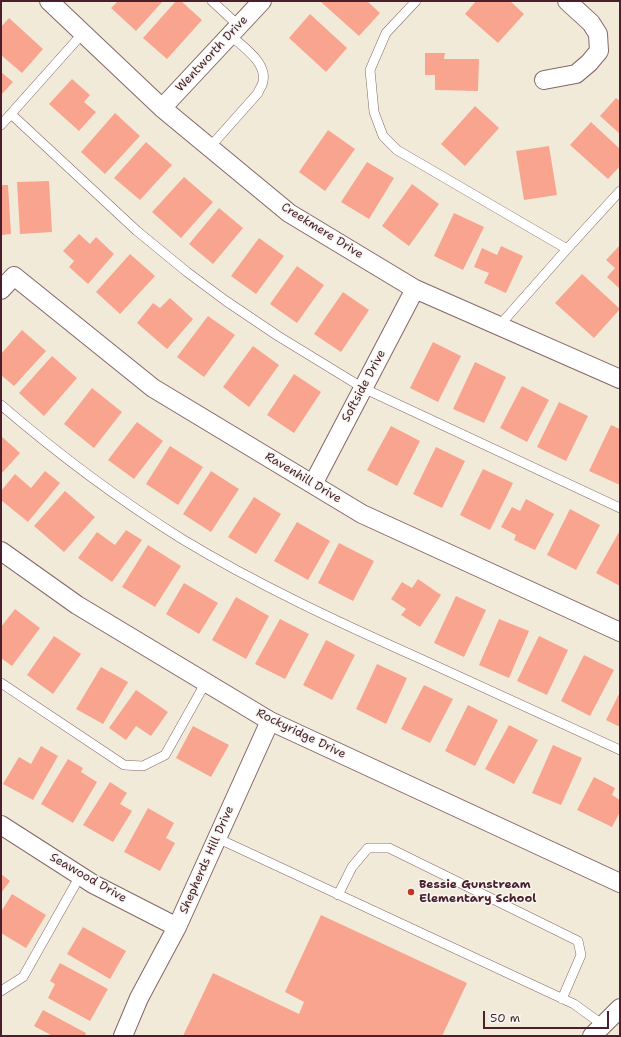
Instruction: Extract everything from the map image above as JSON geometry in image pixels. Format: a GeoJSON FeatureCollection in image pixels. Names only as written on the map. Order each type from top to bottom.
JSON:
{"type":"FeatureCollection","features":[{"type":"Feature","properties":{"kind":"street","name":"Creekmere Drive"},"geometry":{"type":"LineString","coordinates":[[49,1],[162,108],[289,213],[415,289],[620,379]]}},
{"type":"Feature","properties":{"kind":"street","name":"Wentworth Drive"},"geometry":{"type":"LineString","coordinates":[[162,108],[262,1]]}},
{"type":"Feature","properties":{"kind":"street"},"geometry":{"type":"LineString","coordinates":[[544,80],[576,74],[589,63],[599,51],[598,34],[591,23],[567,1]]}},
{"type":"Feature","properties":{"kind":"street","name":"Ravenhill Drive"},"geometry":{"type":"LineString","coordinates":[[1,290],[14,276],[153,388],[362,514],[620,632]]}},
{"type":"Feature","properties":{"kind":"street","name":"Softside Drive"},"geometry":{"type":"LineString","coordinates":[[313,484],[415,289]]}},
{"type":"Feature","properties":{"kind":"street","name":"Rockyridge Drive"},"geometry":{"type":"LineString","coordinates":[[1,551],[77,605],[270,721],[620,883]]}},
{"type":"Feature","properties":{"kind":"street","name":"Shepherds Hill Drive"},"geometry":{"type":"LineString","coordinates":[[124,1036],[139,998],[177,927],[270,721]]}},
{"type":"Feature","properties":{"kind":"street","name":"Seawood Drive"},"geometry":{"type":"LineString","coordinates":[[1,825],[80,876],[177,927]]}},
{"type":"Feature","properties":{"kind":"street"},"geometry":{"type":"LineString","coordinates":[[598,1030],[620,1008]]}},
{"type":"Feature","properties":{"kind":"lane"},"geometry":{"type":"LineString","coordinates":[[210,147],[258,93],[264,77],[258,62],[212,1]]}},
{"type":"Feature","properties":{"kind":"lane"},"geometry":{"type":"LineString","coordinates":[[416,1],[386,33],[370,70],[374,112],[383,136],[397,150],[567,249]]}},
{"type":"Feature","properties":{"kind":"lane"},"geometry":{"type":"LineString","coordinates":[[1,125],[83,33]]}},
{"type":"Feature","properties":{"kind":"lane"},"geometry":{"type":"LineString","coordinates":[[11,114],[137,231],[187,272],[226,301],[278,336],[363,388],[620,508]]}},
{"type":"Feature","properties":{"kind":"lane"},"geometry":{"type":"LineString","coordinates":[[500,326],[620,191]]}},
{"type":"Feature","properties":{"kind":"lane"},"geometry":{"type":"LineString","coordinates":[[1,405],[56,451],[111,492],[182,539],[234,568],[323,614],[620,750]]}},
{"type":"Feature","properties":{"kind":"lane"},"geometry":{"type":"LineString","coordinates":[[1,684],[124,765],[143,766],[165,755],[206,682]]}},
{"type":"Feature","properties":{"kind":"lane"},"geometry":{"type":"LineString","coordinates":[[217,838],[574,1004],[598,1030]]}},
{"type":"Feature","properties":{"kind":"lane"},"geometry":{"type":"LineString","coordinates":[[338,895],[352,867],[368,848],[389,848],[578,941],[581,956],[562,999]]}},
{"type":"Feature","properties":{"kind":"lane"},"geometry":{"type":"LineString","coordinates":[[1,990],[23,977],[80,876]]}},
{"type":"Feature","properties":{"kind":"building"},"geometry":{"type":"Polygon","coordinates":[[[118,1],[163,1],[136,31],[111,8],[118,1]]]}},
{"type":"Feature","properties":{"kind":"building"},"geometry":{"type":"Polygon","coordinates":[[[176,1],[181,1],[202,20],[167,59],[143,38],[176,1]]]}},
{"type":"Feature","properties":{"kind":"building"},"geometry":{"type":"Polygon","coordinates":[[[367,1],[380,13],[359,36],[321,2],[367,1]]]}},
{"type":"Feature","properties":{"kind":"building"},"geometry":{"type":"Polygon","coordinates":[[[476,1],[510,1],[524,14],[498,43],[465,14],[476,1]]]}},
{"type":"Feature","properties":{"kind":"building"},"geometry":{"type":"Polygon","coordinates":[[[310,14],[347,48],[326,72],[289,38],[310,14]]]}},
{"type":"Feature","properties":{"kind":"building"},"geometry":{"type":"Polygon","coordinates":[[[9,18],[43,49],[22,73],[1,55],[1,27],[9,18]]]}},
{"type":"Feature","properties":{"kind":"building"},"geometry":{"type":"Polygon","coordinates":[[[425,53],[445,53],[444,59],[479,59],[478,91],[435,90],[435,75],[425,75],[425,53]]]}},
{"type":"Feature","properties":{"kind":"building"},"geometry":{"type":"Polygon","coordinates":[[[1,72],[13,82],[1,95],[1,72]]]}},
{"type":"Feature","properties":{"kind":"building"},"geometry":{"type":"Polygon","coordinates":[[[72,79],[90,95],[84,102],[96,112],[79,131],[49,104],[72,79]]]}},
{"type":"Feature","properties":{"kind":"building"},"geometry":{"type":"Polygon","coordinates":[[[616,98],[620,101],[620,134],[600,116],[616,98]]]}},
{"type":"Feature","properties":{"kind":"building"},"geometry":{"type":"Polygon","coordinates":[[[475,106],[499,128],[465,166],[441,144],[475,106]]]}},
{"type":"Feature","properties":{"kind":"building"},"geometry":{"type":"Polygon","coordinates":[[[115,113],[140,136],[105,174],[81,152],[115,113]]]}},
{"type":"Feature","properties":{"kind":"building"},"geometry":{"type":"Polygon","coordinates":[[[591,122],[620,149],[620,166],[608,179],[570,145],[591,122]]]}},
{"type":"Feature","properties":{"kind":"building"},"geometry":{"type":"Polygon","coordinates":[[[328,130],[355,149],[325,191],[299,172],[328,130]]]}},
{"type":"Feature","properties":{"kind":"building"},"geometry":{"type":"Polygon","coordinates":[[[146,142],[172,165],[140,200],[114,178],[146,142]]]}},
{"type":"Feature","properties":{"kind":"building"},"geometry":{"type":"Polygon","coordinates":[[[549,146],[557,195],[524,200],[516,151],[549,146]]]}},
{"type":"Feature","properties":{"kind":"building"},"geometry":{"type":"Polygon","coordinates":[[[367,162],[394,178],[369,219],[341,202],[367,162]]]}},
{"type":"Feature","properties":{"kind":"building"},"geometry":{"type":"Polygon","coordinates":[[[184,177],[213,202],[181,238],[152,212],[184,177]]]}},
{"type":"Feature","properties":{"kind":"building"},"geometry":{"type":"Polygon","coordinates":[[[49,181],[52,232],[20,234],[17,182],[49,181]]]}},
{"type":"Feature","properties":{"kind":"building"},"geometry":{"type":"Polygon","coordinates":[[[412,184],[439,204],[409,246],[382,226],[412,184]]]}},
{"type":"Feature","properties":{"kind":"building"},"geometry":{"type":"Polygon","coordinates":[[[1,185],[8,185],[11,234],[1,235],[1,185]]]}},
{"type":"Feature","properties":{"kind":"building"},"geometry":{"type":"Polygon","coordinates":[[[219,208],[243,228],[213,264],[189,244],[219,208]]]}},
{"type":"Feature","properties":{"kind":"building"},"geometry":{"type":"Polygon","coordinates":[[[454,213],[484,227],[463,270],[434,256],[454,213]]]}},
{"type":"Feature","properties":{"kind":"building"},"geometry":{"type":"Polygon","coordinates":[[[79,234],[90,244],[96,237],[114,254],[88,284],[69,267],[74,261],[63,251],[79,234]]]}},
{"type":"Feature","properties":{"kind":"building"},"geometry":{"type":"Polygon","coordinates":[[[259,238],[284,256],[256,294],[231,276],[259,238]]]}},
{"type":"Feature","properties":{"kind":"building"},"geometry":{"type":"Polygon","coordinates":[[[501,246],[523,256],[506,293],[484,283],[489,273],[474,267],[482,248],[497,255],[501,246]]]}},
{"type":"Feature","properties":{"kind":"building"},"geometry":{"type":"Polygon","coordinates":[[[619,246],[620,289],[607,277],[615,268],[606,260],[619,246]]]}},
{"type":"Feature","properties":{"kind":"building"},"geometry":{"type":"Polygon","coordinates":[[[130,254],[155,276],[120,314],[96,292],[130,254]]]}},
{"type":"Feature","properties":{"kind":"building"},"geometry":{"type":"Polygon","coordinates":[[[297,266],[324,285],[297,323],[270,304],[297,266]]]}},
{"type":"Feature","properties":{"kind":"building"},"geometry":{"type":"Polygon","coordinates":[[[582,274],[620,309],[594,338],[555,303],[582,274]]]}},
{"type":"Feature","properties":{"kind":"building"},"geometry":{"type":"Polygon","coordinates":[[[343,292],[369,310],[341,352],[314,334],[343,292]]]}},
{"type":"Feature","properties":{"kind":"building"},"geometry":{"type":"Polygon","coordinates":[[[170,298],[193,319],[167,349],[137,323],[153,303],[160,308],[170,298]]]}},
{"type":"Feature","properties":{"kind":"building"},"geometry":{"type":"Polygon","coordinates":[[[208,316],[235,335],[204,377],[177,357],[208,316]]]}},
{"type":"Feature","properties":{"kind":"building"},"geometry":{"type":"Polygon","coordinates":[[[22,330],[46,351],[14,386],[1,375],[1,354],[22,330]]]}},
{"type":"Feature","properties":{"kind":"building"},"geometry":{"type":"Polygon","coordinates":[[[433,342],[461,356],[438,402],[410,388],[433,342]]]}},
{"type":"Feature","properties":{"kind":"building"},"geometry":{"type":"Polygon","coordinates":[[[253,346],[279,365],[249,407],[223,387],[253,346]]]}},
{"type":"Feature","properties":{"kind":"building"},"geometry":{"type":"Polygon","coordinates":[[[52,356],[77,378],[44,416],[19,393],[52,356]]]}},
{"type":"Feature","properties":{"kind":"building"},"geometry":{"type":"Polygon","coordinates":[[[475,362],[506,377],[484,423],[453,409],[475,362]]]}},
{"type":"Feature","properties":{"kind":"building"},"geometry":{"type":"Polygon","coordinates":[[[294,374],[321,392],[294,433],[267,415],[294,374]]]}},
{"type":"Feature","properties":{"kind":"building"},"geometry":{"type":"Polygon","coordinates":[[[522,386],[549,400],[527,442],[500,428],[522,386]]]}},
{"type":"Feature","properties":{"kind":"building"},"geometry":{"type":"Polygon","coordinates":[[[92,388],[122,412],[94,448],[64,424],[92,388]]]}},
{"type":"Feature","properties":{"kind":"building"},"geometry":{"type":"Polygon","coordinates":[[[559,402],[588,416],[566,461],[537,447],[559,402]]]}},
{"type":"Feature","properties":{"kind":"building"},"geometry":{"type":"Polygon","coordinates":[[[137,422],[163,441],[134,479],[108,460],[137,422]]]}},
{"type":"Feature","properties":{"kind":"building"},"geometry":{"type":"Polygon","coordinates":[[[611,425],[620,429],[620,485],[589,471],[611,425]]]}},
{"type":"Feature","properties":{"kind":"building"},"geometry":{"type":"Polygon","coordinates":[[[391,426],[420,441],[397,486],[367,470],[391,426]]]}},
{"type":"Feature","properties":{"kind":"building"},"geometry":{"type":"Polygon","coordinates":[[[1,436],[20,453],[1,474],[1,436]]]}},
{"type":"Feature","properties":{"kind":"building"},"geometry":{"type":"Polygon","coordinates":[[[170,446],[203,467],[178,505],[146,484],[170,446]]]}},
{"type":"Feature","properties":{"kind":"building"},"geometry":{"type":"Polygon","coordinates":[[[436,447],[465,461],[442,508],[413,494],[436,447]]]}},
{"type":"Feature","properties":{"kind":"building"},"geometry":{"type":"Polygon","coordinates":[[[483,469],[513,483],[490,530],[460,515],[483,469]]]}},
{"type":"Feature","properties":{"kind":"building"},"geometry":{"type":"Polygon","coordinates":[[[45,471],[60,483],[28,522],[1,500],[1,491],[15,474],[31,488],[45,471]]]}},
{"type":"Feature","properties":{"kind":"building"},"geometry":{"type":"Polygon","coordinates":[[[211,471],[239,489],[211,532],[183,514],[211,471]]]}},
{"type":"Feature","properties":{"kind":"building"},"geometry":{"type":"Polygon","coordinates":[[[65,491],[95,517],[64,552],[34,526],[65,491]]]}},
{"type":"Feature","properties":{"kind":"building"},"geometry":{"type":"Polygon","coordinates":[[[254,497],[281,514],[256,554],[228,537],[254,497]]]}},
{"type":"Feature","properties":{"kind":"building"},"geometry":{"type":"Polygon","coordinates":[[[526,499],[554,514],[535,550],[514,540],[516,535],[501,527],[512,507],[520,511],[526,499]]]}},
{"type":"Feature","properties":{"kind":"building"},"geometry":{"type":"Polygon","coordinates":[[[570,509],[600,525],[576,570],[547,555],[570,509]]]}},
{"type":"Feature","properties":{"kind":"building"},"geometry":{"type":"Polygon","coordinates":[[[297,522],[330,541],[308,580],[274,561],[297,522]]]}},
{"type":"Feature","properties":{"kind":"building"},"geometry":{"type":"Polygon","coordinates":[[[126,530],[142,540],[112,582],[78,558],[97,532],[115,545],[126,530]]]}},
{"type":"Feature","properties":{"kind":"building"},"geometry":{"type":"Polygon","coordinates":[[[619,532],[620,533],[620,586],[596,573],[619,532]]]}},
{"type":"Feature","properties":{"kind":"building"},"geometry":{"type":"Polygon","coordinates":[[[339,543],[374,561],[353,601],[318,583],[339,543]]]}},
{"type":"Feature","properties":{"kind":"building"},"geometry":{"type":"Polygon","coordinates":[[[148,545],[181,566],[155,607],[122,587],[148,545]]]}},
{"type":"Feature","properties":{"kind":"building"},"geometry":{"type":"Polygon","coordinates":[[[418,579],[441,595],[420,627],[401,615],[406,609],[391,599],[402,582],[412,588],[418,579]]]}},
{"type":"Feature","properties":{"kind":"building"},"geometry":{"type":"Polygon","coordinates":[[[184,583],[218,603],[199,634],[166,614],[184,583]]]}},
{"type":"Feature","properties":{"kind":"building"},"geometry":{"type":"Polygon","coordinates":[[[456,596],[486,610],[464,657],[434,643],[456,596]]]}},
{"type":"Feature","properties":{"kind":"building"},"geometry":{"type":"Polygon","coordinates":[[[236,597],[269,616],[246,659],[212,640],[236,597]]]}},
{"type":"Feature","properties":{"kind":"building"},"geometry":{"type":"Polygon","coordinates":[[[15,609],[40,628],[12,666],[1,658],[1,627],[15,609]]]}},
{"type":"Feature","properties":{"kind":"building"},"geometry":{"type":"Polygon","coordinates":[[[280,619],[309,634],[285,679],[255,664],[280,619]]]}},
{"type":"Feature","properties":{"kind":"building"},"geometry":{"type":"Polygon","coordinates":[[[499,619],[529,631],[509,678],[479,665],[499,619]]]}},
{"type":"Feature","properties":{"kind":"building"},"geometry":{"type":"Polygon","coordinates":[[[54,636],[81,654],[53,694],[27,675],[54,636]]]}},
{"type":"Feature","properties":{"kind":"building"},"geometry":{"type":"Polygon","coordinates":[[[539,636],[568,650],[547,695],[517,681],[539,636]]]}},
{"type":"Feature","properties":{"kind":"building"},"geometry":{"type":"Polygon","coordinates":[[[326,640],[355,655],[332,700],[303,685],[326,640]]]}},
{"type":"Feature","properties":{"kind":"building"},"geometry":{"type":"Polygon","coordinates":[[[584,655],[614,670],[590,716],[561,701],[584,655]]]}},
{"type":"Feature","properties":{"kind":"building"},"geometry":{"type":"Polygon","coordinates":[[[377,664],[407,678],[386,724],[356,709],[377,664]]]}},
{"type":"Feature","properties":{"kind":"building"},"geometry":{"type":"Polygon","coordinates":[[[101,667],[128,682],[103,724],[76,709],[101,667]]]}},
{"type":"Feature","properties":{"kind":"building"},"geometry":{"type":"Polygon","coordinates":[[[424,685],[453,699],[430,743],[401,729],[424,685]]]}},
{"type":"Feature","properties":{"kind":"building"},"geometry":{"type":"Polygon","coordinates":[[[136,690],[168,712],[151,736],[136,726],[126,740],[109,728],[136,690]]]}},
{"type":"Feature","properties":{"kind":"building"},"geometry":{"type":"Polygon","coordinates":[[[620,692],[620,727],[606,720],[620,692]]]}},
{"type":"Feature","properties":{"kind":"building"},"geometry":{"type":"Polygon","coordinates":[[[468,705],[498,720],[475,766],[445,751],[468,705]]]}},
{"type":"Feature","properties":{"kind":"building"},"geometry":{"type":"Polygon","coordinates":[[[509,725],[538,740],[514,784],[485,769],[509,725]]]}},
{"type":"Feature","properties":{"kind":"building"},"geometry":{"type":"Polygon","coordinates":[[[193,726],[229,745],[211,777],[176,758],[193,726]]]}},
{"type":"Feature","properties":{"kind":"building"},"geometry":{"type":"Polygon","coordinates":[[[553,745],[582,758],[561,805],[532,793],[553,745]]]}},
{"type":"Feature","properties":{"kind":"building"},"geometry":{"type":"Polygon","coordinates":[[[41,746],[58,756],[33,800],[3,784],[19,757],[31,764],[41,746]]]}},
{"type":"Feature","properties":{"kind":"building"},"geometry":{"type":"Polygon","coordinates":[[[68,759],[83,768],[81,772],[97,782],[73,823],[41,804],[68,759]]]}},
{"type":"Feature","properties":{"kind":"building"},"geometry":{"type":"Polygon","coordinates":[[[594,777],[615,788],[612,795],[620,800],[620,812],[612,827],[577,810],[594,777]]]}},
{"type":"Feature","properties":{"kind":"building"},"geometry":{"type":"Polygon","coordinates":[[[110,782],[127,793],[120,804],[132,811],[113,842],[83,825],[110,782]]]}},
{"type":"Feature","properties":{"kind":"building"},"geometry":{"type":"Polygon","coordinates":[[[148,808],[174,823],[166,838],[175,843],[160,871],[124,852],[148,808]]]}},
{"type":"Feature","properties":{"kind":"building"},"geometry":{"type":"Polygon","coordinates":[[[1,874],[10,881],[1,893],[1,874]]]}},
{"type":"Feature","properties":{"kind":"building"},"geometry":{"type":"Polygon","coordinates":[[[12,894],[46,915],[26,948],[1,933],[1,912],[12,894]]]}},
{"type":"Feature","properties":{"kind":"building"},"geometry":{"type":"Polygon","coordinates":[[[321,915],[467,983],[442,1036],[183,1036],[213,973],[299,1014],[304,1002],[285,992],[321,915]]]}},
{"type":"Feature","properties":{"kind":"building"},"geometry":{"type":"Polygon","coordinates":[[[83,927],[126,951],[110,979],[67,954],[83,927]]]}},
{"type":"Feature","properties":{"kind":"building"},"geometry":{"type":"Polygon","coordinates":[[[60,963],[108,989],[90,1021],[48,998],[55,984],[50,981],[60,963]]]}},
{"type":"Feature","properties":{"kind":"building"},"geometry":{"type":"Polygon","coordinates":[[[43,1010],[86,1033],[85,1036],[51,1036],[34,1026],[43,1010]]]}},
{"type":"Feature","properties":{"kind":"place","name":"Bessie Gunstream Elementary School"},"geometry":{"type":"Point","coordinates":[411,892]}}]}
